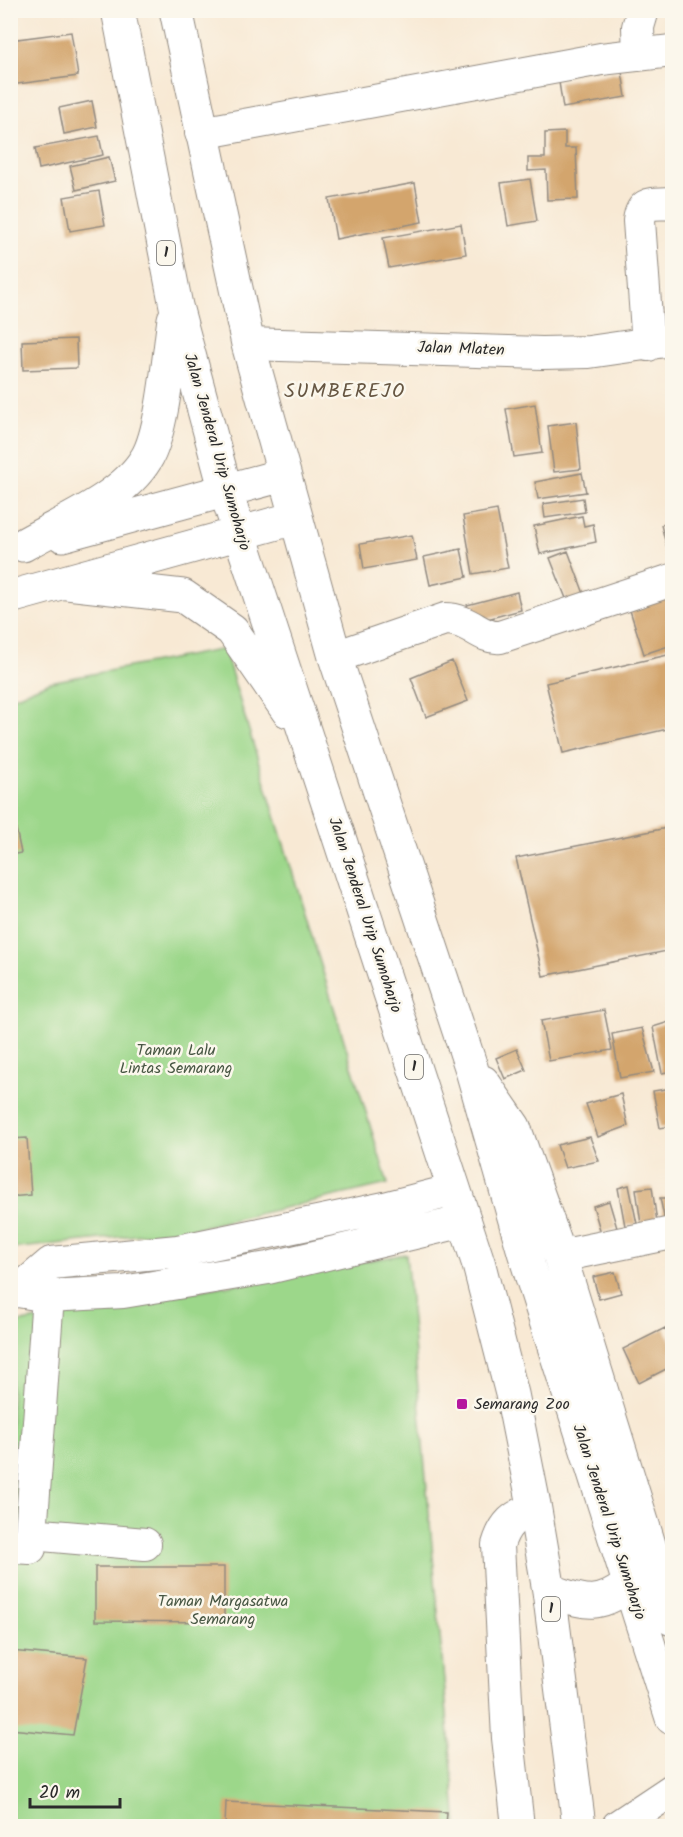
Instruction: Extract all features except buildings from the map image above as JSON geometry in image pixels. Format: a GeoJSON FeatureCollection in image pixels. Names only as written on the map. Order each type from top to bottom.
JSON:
{"type":"FeatureCollection","features":[{"type":"Feature","properties":{"kind":"highway","name":"Jalan Jenderal Urip Sumoharjo"},"geometry":{"type":"LineString","coordinates":[[118,10],[176,306],[226,492],[479,1265],[512,1394],[549,1591],[579,1827]]}},
{"type":"Feature","properties":{"kind":"highway","name":"Jalan Jenderal Urip Sumoharjo"},"geometry":{"type":"LineString","coordinates":[[176,10],[248,344],[335,657],[471,1066],[524,1252],[672,1718]]}},
{"type":"Feature","properties":{"kind":"highway"},"geometry":{"type":"LineString","coordinates":[[17,547],[119,490],[147,459],[159,419],[176,306]]}},
{"type":"Feature","properties":{"kind":"highway"},"geometry":{"type":"LineString","coordinates":[[17,547],[283,475]]}},
{"type":"Feature","properties":{"kind":"highway"},"geometry":{"type":"LineString","coordinates":[[10,597],[295,518]]}},
{"type":"Feature","properties":{"kind":"highway"},"geometry":{"type":"LineString","coordinates":[[67,583],[183,596],[232,630],[309,741]]}},
{"type":"Feature","properties":{"kind":"highway"},"geometry":{"type":"LineString","coordinates":[[471,1066],[514,1127],[560,1256],[672,1615]]}},
{"type":"Feature","properties":{"kind":"highway"},"geometry":{"type":"LineString","coordinates":[[479,1265],[524,1252]]}},
{"type":"Feature","properties":{"kind":"highway"},"geometry":{"type":"LineString","coordinates":[[549,1591],[586,1603],[598,1602],[624,1588],[627,1578]]}},
{"type":"Feature","properties":{"kind":"street"},"geometry":{"type":"LineString","coordinates":[[639,55],[638,27],[643,11]]}},
{"type":"Feature","properties":{"kind":"street"},"geometry":{"type":"LineString","coordinates":[[201,133],[505,76],[672,51]]}},
{"type":"Feature","properties":{"kind":"street"},"geometry":{"type":"LineString","coordinates":[[660,342],[639,221],[640,210],[646,205],[672,203]]}},
{"type":"Feature","properties":{"kind":"street","name":"Jalan Mlaten"},"geometry":{"type":"LineString","coordinates":[[248,344],[542,353],[589,352],[660,342]]}},
{"type":"Feature","properties":{"kind":"street"},"geometry":{"type":"LineString","coordinates":[[335,657],[445,619],[463,621],[484,634],[500,637],[672,580]]}},
{"type":"Feature","properties":{"kind":"street"},"geometry":{"type":"LineString","coordinates":[[24,1285],[51,1263],[178,1251],[385,1208],[454,1190]]}},
{"type":"Feature","properties":{"kind":"street"},"geometry":{"type":"LineString","coordinates":[[24,1285],[123,1293],[268,1268],[465,1221]]}},
{"type":"Feature","properties":{"kind":"street"},"geometry":{"type":"LineString","coordinates":[[560,1256],[672,1233]]}},
{"type":"Feature","properties":{"kind":"street"},"geometry":{"type":"LineString","coordinates":[[24,1285],[21,1540],[145,1544]]}},
{"type":"Feature","properties":{"kind":"street"},"geometry":{"type":"LineString","coordinates":[[518,1827],[508,1738],[498,1545],[502,1531],[513,1518],[535,1510]]}},
{"type":"Feature","properties":{"kind":"street"},"geometry":{"type":"LineString","coordinates":[[618,1827],[672,1790]]}},
{"type":"Feature","properties":{"kind":"green space","name":"Taman Lalu Lintas Semarang"},"geometry":{"type":"Polygon","coordinates":[[[224,649],[388,1184],[192,1229],[11,1249],[11,698],[50,682],[224,649]]]}},
{"type":"Feature","properties":{"kind":"green space","name":"Taman Margasatwa Semarang"},"geometry":{"type":"Polygon","coordinates":[[[406,1254],[457,1826],[11,1826],[11,1324],[406,1254]]]}},
{"type":"Feature","properties":{"kind":"place","name":"Semarang Zoo"},"geometry":{"type":"Point","coordinates":[462,1404]}},
{"type":"Feature","properties":{"kind":"district","name":"SUMBEREJO"},"geometry":{"type":"Point","coordinates":[345,392]}}]}
